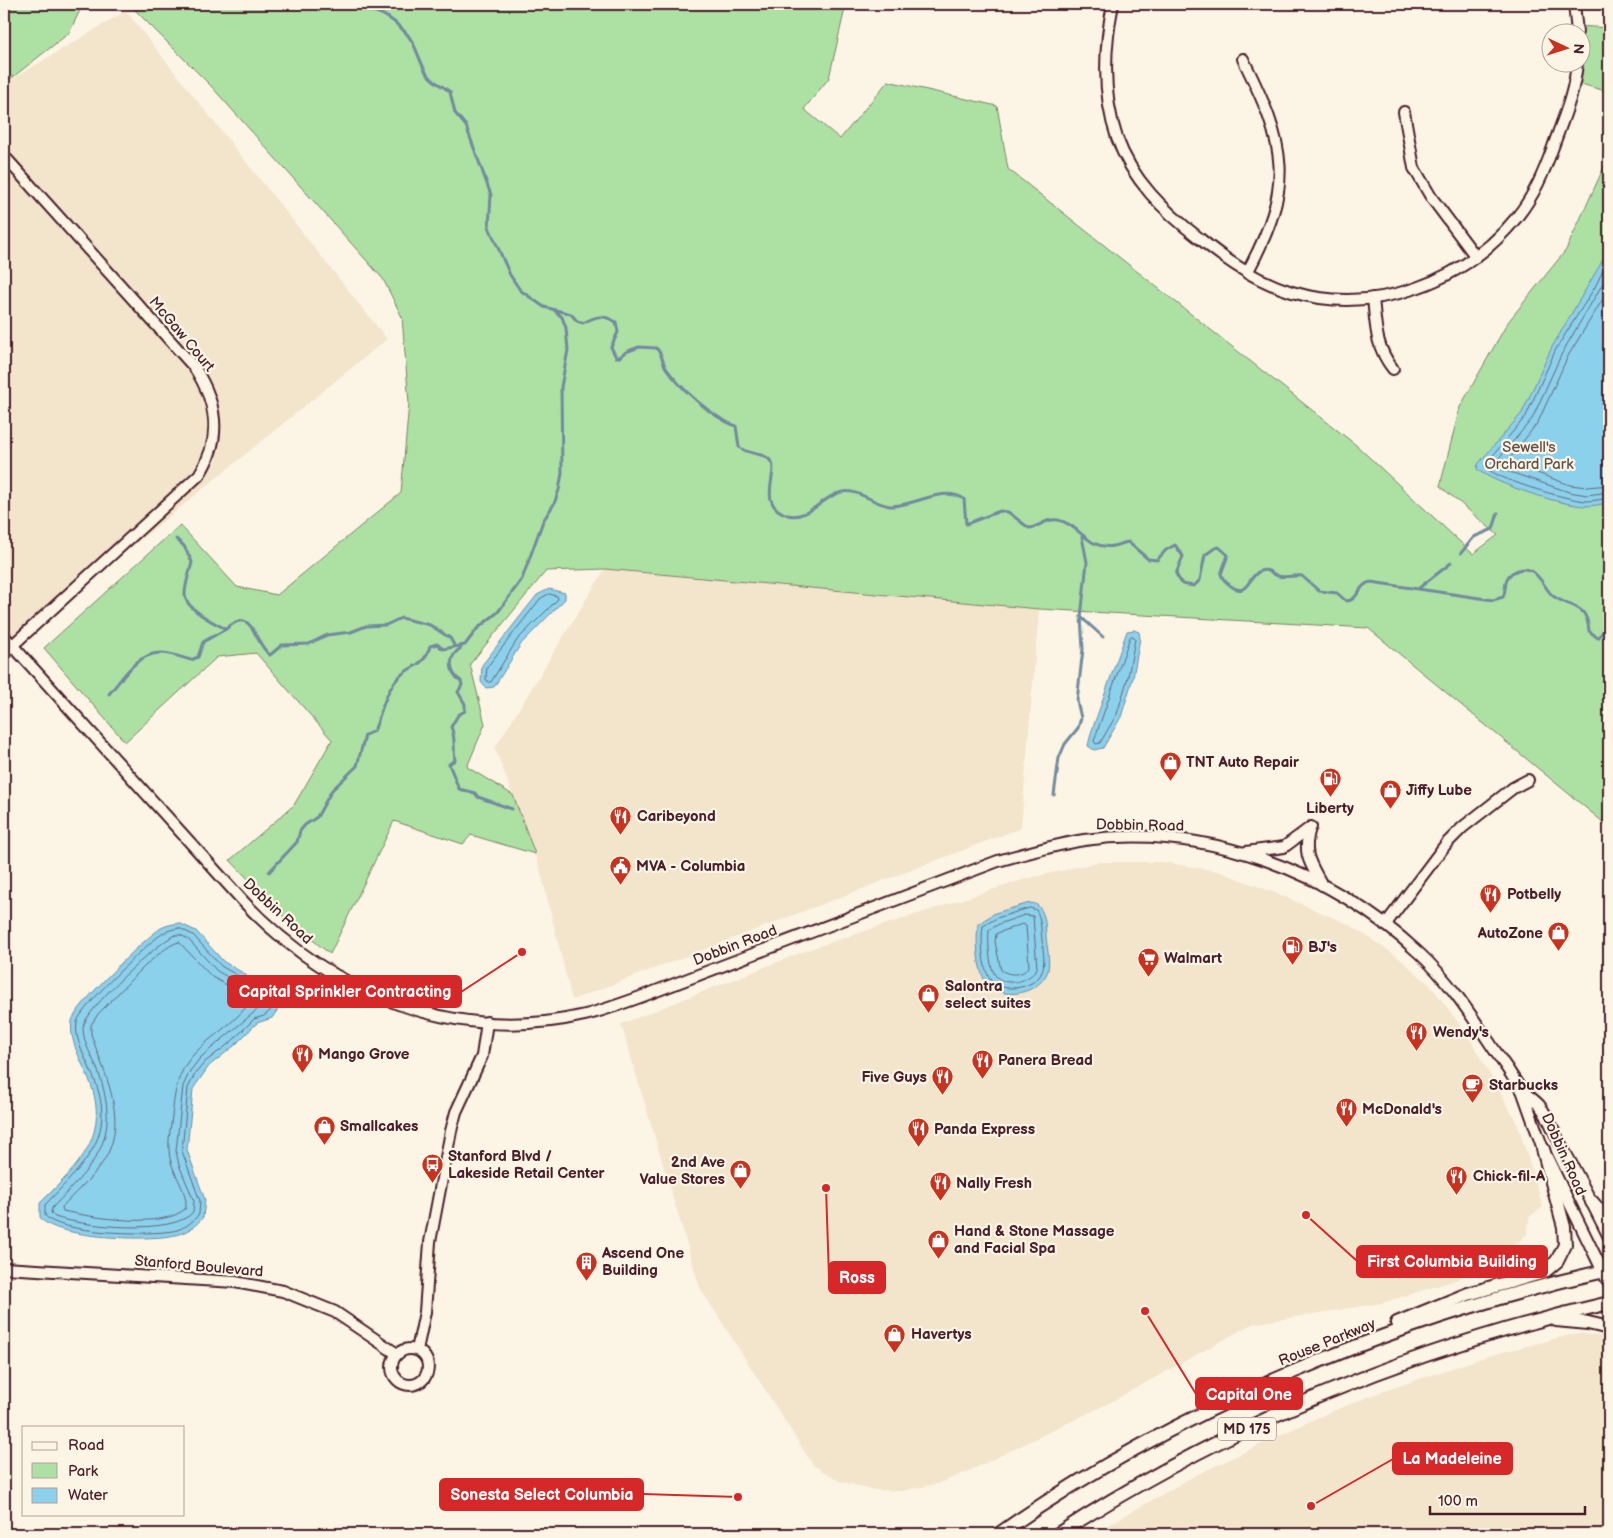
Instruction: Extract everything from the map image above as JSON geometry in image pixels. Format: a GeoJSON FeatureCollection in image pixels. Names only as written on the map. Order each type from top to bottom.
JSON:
{"type":"FeatureCollection","features":[{"type":"Feature","properties":{"kind":"main road"},"geometry":{"type":"LineString","coordinates":[[1237,1398],[1302,1365],[1416,1315],[1468,1294],[1544,1272],[1552,1267],[1563,1253],[1566,1237],[1543,1149]]}},
{"type":"Feature","properties":{"kind":"main road"},"geometry":{"type":"LineString","coordinates":[[1592,1202],[1609,1222]]}},
{"type":"Feature","properties":{"kind":"main road","name":"Rouse Parkway"},"geometry":{"type":"LineString","coordinates":[[999,1534],[1103,1468],[1237,1398],[1368,1342],[1420,1323],[1529,1289],[1606,1271]]}},
{"type":"Feature","properties":{"kind":"main road","name":"MD 175"},"geometry":{"type":"LineString","coordinates":[[1058,1534],[1177,1464],[1252,1427],[1380,1372],[1473,1339],[1538,1319],[1609,1303]]}},
{"type":"Feature","properties":{"kind":"main road"},"geometry":{"type":"LineString","coordinates":[[1538,1319],[1570,1320],[1609,1328]]}},
{"type":"Feature","properties":{"kind":"street"},"geometry":{"type":"LineString","coordinates":[[1114,4],[1108,28],[1106,87],[1110,115],[1126,158],[1152,197],[1164,210],[1219,254],[1247,273],[1291,292],[1317,297],[1373,298],[1424,287],[1476,257],[1504,233],[1518,216],[1543,175],[1571,96],[1575,72]]}},
{"type":"Feature","properties":{"kind":"street"},"geometry":{"type":"LineString","coordinates":[[1574,4],[1576,22]]}},
{"type":"Feature","properties":{"kind":"street"},"geometry":{"type":"LineString","coordinates":[[1243,59],[1269,113],[1278,142],[1280,163],[1274,214],[1264,241],[1247,273]]}},
{"type":"Feature","properties":{"kind":"street"},"geometry":{"type":"LineString","coordinates":[[1404,112],[1414,168],[1431,197],[1476,257]]}},
{"type":"Feature","properties":{"kind":"street","name":"McGaw Court"},"geometry":{"type":"LineString","coordinates":[[4,156],[194,367],[207,388],[215,419],[215,432],[209,457],[199,475],[4,653]]}},
{"type":"Feature","properties":{"kind":"street"},"geometry":{"type":"LineString","coordinates":[[1373,298],[1378,341],[1381,351],[1393,369]]}},
{"type":"Feature","properties":{"kind":"street","name":"Dobbin Road"},"geometry":{"type":"LineString","coordinates":[[4,636],[242,900],[284,941],[334,976],[393,1003],[418,1011],[488,1022],[560,1019],[585,1015],[609,1008],[998,861],[1050,847],[1100,839],[1151,837],[1216,845],[1242,852],[1322,885],[1385,925],[1418,952],[1451,988],[1521,1089],[1540,1107],[1609,1237]]}},
{"type":"Feature","properties":{"kind":"street"},"geometry":{"type":"LineString","coordinates":[[1385,925],[1452,838],[1513,788],[1528,780]]}},
{"type":"Feature","properties":{"kind":"street"},"geometry":{"type":"LineString","coordinates":[[1242,852],[1284,847],[1311,827],[1306,842],[1306,851],[1309,861],[1322,885]]}},
{"type":"Feature","properties":{"kind":"street"},"geometry":{"type":"LineString","coordinates":[[417,1350],[425,1312],[430,1242],[451,1131],[456,1112],[480,1062],[488,1022]]}},
{"type":"Feature","properties":{"kind":"street","name":"Dobbin Road"},"geometry":{"type":"LineString","coordinates":[[1521,1089],[1543,1149],[1606,1271],[1609,1284]]}},
{"type":"Feature","properties":{"kind":"street","name":"Stanford Boulevard"},"geometry":{"type":"LineString","coordinates":[[6,1268],[235,1282],[283,1291],[335,1312],[397,1354]]}},
{"type":"Feature","properties":{"kind":"street"},"geometry":{"type":"LineString","coordinates":[[405,1349],[417,1350],[425,1356],[428,1366],[424,1379],[409,1386],[396,1379],[392,1365],[397,1354],[405,1349]]}},
{"type":"Feature","properties":{"kind":"shaded area"},"geometry":{"type":"Polygon","coordinates":[[[126,11],[387,339],[4,651],[4,84],[126,11]]]}},
{"type":"Feature","properties":{"kind":"shaded area"},"geometry":{"type":"Polygon","coordinates":[[[605,569],[1039,609],[1021,828],[572,1000],[540,869],[495,748],[605,569]]]}},
{"type":"Feature","properties":{"kind":"shaded area"},"geometry":{"type":"Polygon","coordinates":[[[1098,862],[1162,862],[1218,871],[1350,925],[1399,958],[1431,986],[1468,1035],[1518,1125],[1543,1207],[1529,1217],[1528,1233],[1521,1240],[1459,1279],[1382,1303],[1252,1324],[1109,1403],[967,1472],[937,1484],[901,1491],[875,1490],[839,1481],[813,1465],[700,1288],[621,1024],[813,948],[1022,880],[1098,862]]]}},
{"type":"Feature","properties":{"kind":"shaded area"},"geometry":{"type":"Polygon","coordinates":[[[1578,1333],[1609,1338],[1609,1534],[1093,1534],[1194,1476],[1325,1414],[1381,1392],[1488,1356],[1578,1333]]]}},
{"type":"Feature","properties":{"kind":"green space"},"geometry":{"type":"Polygon","coordinates":[[[4,4],[83,4],[69,33],[4,84],[4,4]]]}},
{"type":"Feature","properties":{"kind":"green space","name":"Sewell's Orchard Park"},"geometry":{"type":"Polygon","coordinates":[[[129,4],[846,4],[829,78],[804,109],[840,139],[888,81],[997,106],[1008,169],[1356,445],[1473,554],[1498,535],[1440,486],[1460,407],[1508,322],[1566,250],[1609,156],[1609,827],[1368,628],[1039,609],[605,569],[546,571],[470,664],[485,724],[467,767],[513,795],[535,854],[471,835],[463,844],[394,821],[330,954],[283,916],[230,860],[294,805],[332,740],[256,653],[217,657],[125,742],[44,648],[180,525],[237,587],[277,595],[401,493],[409,403],[402,317],[383,279],[211,86],[129,4]]]}},
{"type":"Feature","properties":{"kind":"green space"},"geometry":{"type":"Polygon","coordinates":[[[1590,27],[1609,28],[1609,92],[1574,82],[1577,72],[1590,72],[1590,27]]]}},
{"type":"Feature","properties":{"kind":"water"},"geometry":{"type":"Polygon","coordinates":[[[1609,237],[1609,503],[1589,506],[1576,505],[1546,498],[1513,487],[1477,469],[1478,464],[1522,413],[1552,347],[1604,258],[1609,237]]]}},
{"type":"Feature","properties":{"kind":"water"},"geometry":{"type":"Polygon","coordinates":[[[549,589],[565,593],[565,599],[521,644],[494,687],[486,688],[481,682],[482,665],[537,595],[549,589]]]}},
{"type":"Feature","properties":{"kind":"water"},"geometry":{"type":"Polygon","coordinates":[[[1134,630],[1139,632],[1140,638],[1133,678],[1121,717],[1103,748],[1094,750],[1088,746],[1091,733],[1127,631],[1134,630]]]}},
{"type":"Feature","properties":{"kind":"water"},"geometry":{"type":"Polygon","coordinates":[[[1030,903],[1036,904],[1043,914],[1049,958],[1048,970],[1044,978],[1029,990],[1009,994],[999,992],[991,988],[982,975],[978,953],[978,924],[995,913],[1030,903]]]}},
{"type":"Feature","properties":{"kind":"water"},"geometry":{"type":"Polygon","coordinates":[[[179,923],[196,931],[224,962],[245,974],[261,995],[278,1009],[272,1018],[257,1023],[234,1046],[209,1066],[193,1089],[187,1150],[205,1200],[203,1217],[198,1223],[183,1233],[149,1238],[105,1237],[83,1234],[48,1224],[40,1217],[40,1203],[56,1188],[81,1158],[90,1143],[95,1127],[96,1110],[93,1090],[75,1045],[71,1027],[72,1021],[85,1001],[141,944],[161,928],[179,923]]]}},
{"type":"Feature","properties":{"kind":"waterway"},"geometry":{"type":"LineString","coordinates":[[350,4],[359,9],[380,13],[396,24],[407,34],[428,75],[450,92],[455,113],[466,126],[491,195],[489,227],[510,275],[520,290],[544,307],[571,314],[577,321],[583,323],[595,317],[603,317],[616,322],[618,332],[611,347],[616,357],[620,357],[626,352],[639,347],[656,348],[660,352],[666,368],[689,393],[717,417],[736,426],[739,447],[769,459],[773,468],[770,497],[778,510],[788,515],[801,515],[830,497],[844,492],[857,493],[883,505],[890,506],[937,495],[956,495],[964,499],[966,524],[1000,511],[1008,512],[1029,528],[1050,520],[1058,520],[1072,526],[1097,545],[1113,546],[1128,542],[1148,559],[1157,560],[1166,550],[1175,545],[1183,556],[1176,574],[1182,584],[1194,586],[1200,580],[1205,555],[1219,547],[1228,555],[1221,574],[1226,582],[1237,589],[1244,588],[1256,574],[1265,570],[1281,577],[1302,576],[1319,591],[1337,593],[1346,601],[1354,598],[1363,586],[1371,582],[1493,600],[1503,597],[1509,575],[1520,569],[1527,569],[1537,576],[1553,596],[1581,611],[1588,622],[1589,631],[1598,638],[1607,626],[1605,616],[1609,609]]}},
{"type":"Feature","properties":{"kind":"waterway"},"geometry":{"type":"LineString","coordinates":[[269,872],[297,842],[300,831],[305,825],[317,817],[332,790],[357,766],[365,735],[374,731],[387,696],[398,678],[421,662],[430,646],[437,644],[443,649],[465,645],[477,629],[498,612],[522,579],[543,521],[554,504],[562,473],[561,387],[568,350],[566,328],[562,317],[555,311]]}},
{"type":"Feature","properties":{"kind":"waterway"},"geometry":{"type":"LineString","coordinates":[[1461,553],[1474,537],[1493,529],[1498,513]]}},
{"type":"Feature","properties":{"kind":"waterway"},"geometry":{"type":"LineString","coordinates":[[1054,795],[1059,758],[1065,744],[1078,728],[1081,718],[1077,701],[1083,649],[1081,617],[1087,562],[1082,537]]}},
{"type":"Feature","properties":{"kind":"waterway"},"geometry":{"type":"LineString","coordinates":[[176,539],[184,546],[192,562],[185,590],[189,605],[226,629],[235,622],[242,621],[248,623],[264,649],[270,655],[282,645],[309,644],[327,635],[351,632],[366,626],[386,625],[401,618],[430,625],[450,638],[454,645]]}},
{"type":"Feature","properties":{"kind":"waterway"},"geometry":{"type":"LineString","coordinates":[[1419,588],[1451,563]]}},
{"type":"Feature","properties":{"kind":"waterway"},"geometry":{"type":"LineString","coordinates":[[1081,617],[1103,637]]}},
{"type":"Feature","properties":{"kind":"waterway"},"geometry":{"type":"LineString","coordinates":[[109,694],[137,662],[151,654],[171,654],[191,660],[198,657],[203,642],[226,629]]}},
{"type":"Feature","properties":{"kind":"waterway"},"geometry":{"type":"LineString","coordinates":[[461,648],[454,655],[451,664],[454,673],[461,681],[462,685],[458,692],[465,704],[465,711],[458,715],[451,727],[455,760],[449,764],[459,789],[475,793],[478,797],[512,809]]}},
{"type":"Feature","properties":{"kind":"place","name":"TNT Auto Repair"},"geometry":{"type":"Point","coordinates":[1170,781]}},
{"type":"Feature","properties":{"kind":"place","name":"Liberty"},"geometry":{"type":"Point","coordinates":[1330,798]}},
{"type":"Feature","properties":{"kind":"place","name":"Jiffy Lube"},"geometry":{"type":"Point","coordinates":[1390,809]}},
{"type":"Feature","properties":{"kind":"place","name":"Caribeyond"},"geometry":{"type":"Point","coordinates":[621,835]}},
{"type":"Feature","properties":{"kind":"place","name":"MVA - Columbia"},"geometry":{"type":"Point","coordinates":[620,885]}},
{"type":"Feature","properties":{"kind":"place","name":"Potbelly"},"geometry":{"type":"Point","coordinates":[1491,913]}},
{"type":"Feature","properties":{"kind":"place","name":"Capital Sprinkler Contracting"},"geometry":{"type":"Point","coordinates":[522,952]}},
{"type":"Feature","properties":{"kind":"place","name":"AutoZone"},"geometry":{"type":"Point","coordinates":[1559,952]}},
{"type":"Feature","properties":{"kind":"place","name":"BJ's"},"geometry":{"type":"Point","coordinates":[1292,966]}},
{"type":"Feature","properties":{"kind":"place","name":"Walmart"},"geometry":{"type":"Point","coordinates":[1148,977]}},
{"type":"Feature","properties":{"kind":"place","name":"Salontra select suites"},"geometry":{"type":"Point","coordinates":[929,1014]}},
{"type":"Feature","properties":{"kind":"place","name":"Wendy's"},"geometry":{"type":"Point","coordinates":[1417,1051]}},
{"type":"Feature","properties":{"kind":"place","name":"Mango Grove"},"geometry":{"type":"Point","coordinates":[302,1073]}},
{"type":"Feature","properties":{"kind":"place","name":"Panera Bread"},"geometry":{"type":"Point","coordinates":[982,1079]}},
{"type":"Feature","properties":{"kind":"place","name":"Five Guys"},"geometry":{"type":"Point","coordinates":[943,1096]}},
{"type":"Feature","properties":{"kind":"place","name":"Starbucks"},"geometry":{"type":"Point","coordinates":[1473,1104]}},
{"type":"Feature","properties":{"kind":"place","name":"McDonald's"},"geometry":{"type":"Point","coordinates":[1346,1128]}},
{"type":"Feature","properties":{"kind":"place","name":"Smallcakes"},"geometry":{"type":"Point","coordinates":[324,1145]}},
{"type":"Feature","properties":{"kind":"place","name":"Panda Express"},"geometry":{"type":"Point","coordinates":[918,1148]}},
{"type":"Feature","properties":{"kind":"place","name":"Stanford Blvd / Lakeside Retail Center"},"geometry":{"type":"Point","coordinates":[432,1184]}},
{"type":"Feature","properties":{"kind":"place","name":"Ross"},"geometry":{"type":"Point","coordinates":[826,1188]}},
{"type":"Feature","properties":{"kind":"place","name":"2nd Ave Value Stores"},"geometry":{"type":"Point","coordinates":[741,1190]}},
{"type":"Feature","properties":{"kind":"place","name":"Chick-fil-A"},"geometry":{"type":"Point","coordinates":[1457,1195]}},
{"type":"Feature","properties":{"kind":"place","name":"Nally Fresh"},"geometry":{"type":"Point","coordinates":[940,1202]}},
{"type":"Feature","properties":{"kind":"place","name":"First Columbia Building"},"geometry":{"type":"Point","coordinates":[1306,1215]}},
{"type":"Feature","properties":{"kind":"place","name":"Hand & Stone Massage and Facial Spa"},"geometry":{"type":"Point","coordinates":[938,1259]}},
{"type":"Feature","properties":{"kind":"place","name":"Ascend One Building"},"geometry":{"type":"Point","coordinates":[586,1281]}},
{"type":"Feature","properties":{"kind":"place","name":"Capital One"},"geometry":{"type":"Point","coordinates":[1145,1311]}},
{"type":"Feature","properties":{"kind":"place","name":"Havertys"},"geometry":{"type":"Point","coordinates":[895,1353]}},
{"type":"Feature","properties":{"kind":"place","name":"Sonesta Select Columbia"},"geometry":{"type":"Point","coordinates":[738,1497]}},
{"type":"Feature","properties":{"kind":"place","name":"La Madeleine"},"geometry":{"type":"Point","coordinates":[1311,1506]}}]}
